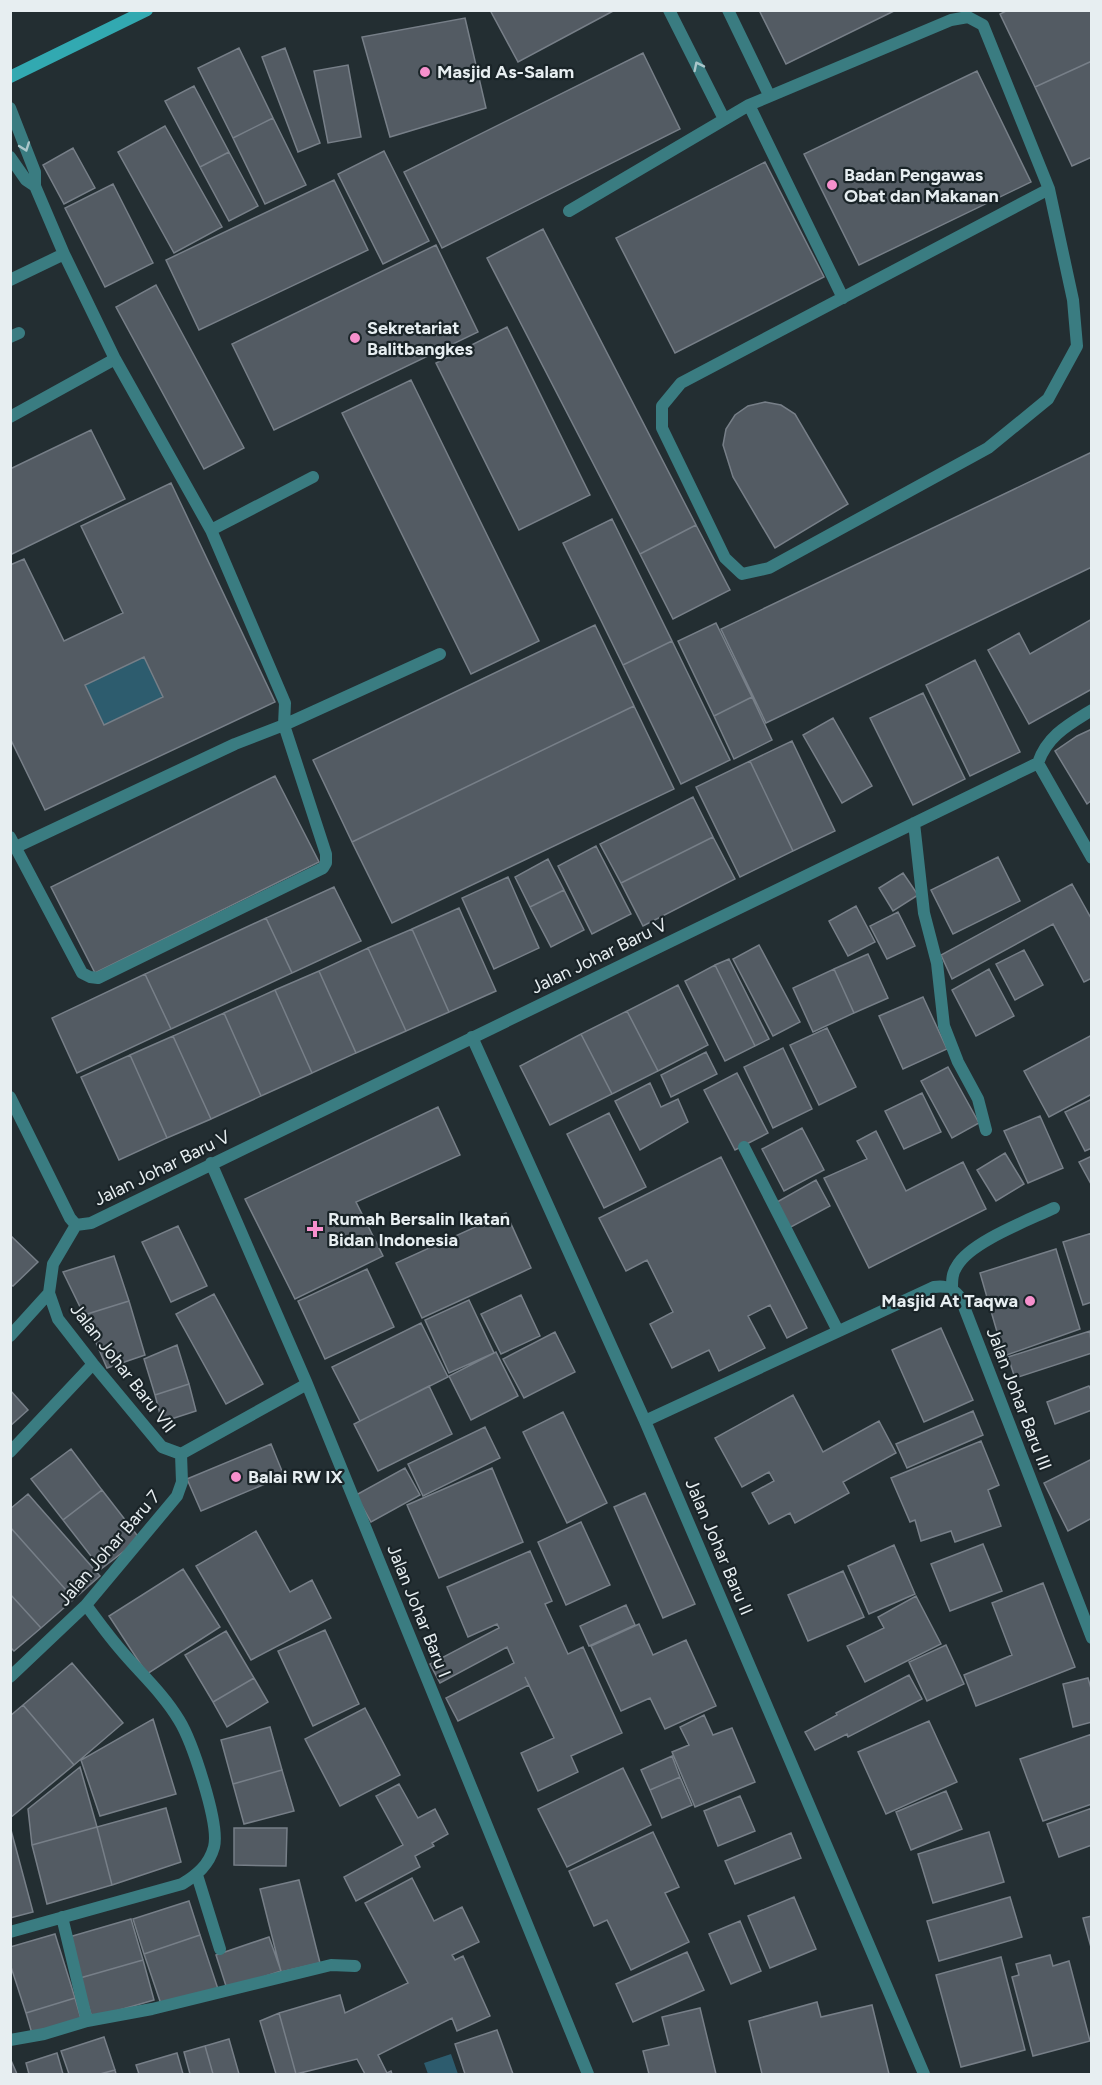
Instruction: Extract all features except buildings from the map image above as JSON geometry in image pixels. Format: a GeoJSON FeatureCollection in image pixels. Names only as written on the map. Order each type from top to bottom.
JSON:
{"type":"FeatureCollection","features":[{"type":"Feature","properties":{"kind":"main road"},"geometry":{"type":"LineString","coordinates":[[10,77],[147,10]]}},
{"type":"Feature","properties":{"kind":"street"},"geometry":{"type":"LineString","coordinates":[[669,10],[724,119]]}},
{"type":"Feature","properties":{"kind":"street"},"geometry":{"type":"LineString","coordinates":[[728,10],[769,95]]}},
{"type":"Feature","properties":{"kind":"street"},"geometry":{"type":"LineString","coordinates":[[569,211],[724,119],[769,95],[951,20],[968,17],[983,25],[1049,189],[1073,300],[1077,346],[1048,399],[988,448],[769,568],[742,574],[725,558],[662,429],[662,406],[681,383],[1049,189]]}},
{"type":"Feature","properties":{"kind":"street"},"geometry":{"type":"LineString","coordinates":[[749,105],[843,298]]}},
{"type":"Feature","properties":{"kind":"street"},"geometry":{"type":"LineString","coordinates":[[10,108],[35,172],[35,186],[64,254],[115,359],[211,530],[285,703],[285,725],[326,854],[323,868],[98,978],[82,974],[13,842],[235,744],[285,725],[440,654]]}},
{"type":"Feature","properties":{"kind":"street"},"geometry":{"type":"LineString","coordinates":[[10,157],[26,180],[35,186]]}},
{"type":"Feature","properties":{"kind":"street"},"geometry":{"type":"LineString","coordinates":[[10,280],[64,254]]}},
{"type":"Feature","properties":{"kind":"street"},"geometry":{"type":"LineString","coordinates":[[10,417],[115,359]]}},
{"type":"Feature","properties":{"kind":"street"},"geometry":{"type":"LineString","coordinates":[[211,530],[313,477]]}},
{"type":"Feature","properties":{"kind":"street"},"geometry":{"type":"LineString","coordinates":[[1092,710],[1055,734],[1046,744],[1038,763],[1092,858]]}},
{"type":"Feature","properties":{"kind":"street","name":"Jalan Johar Baru V"},"geometry":{"type":"LineString","coordinates":[[76,1225],[91,1222],[1038,763]]}},
{"type":"Feature","properties":{"kind":"street"},"geometry":{"type":"LineString","coordinates":[[914,823],[924,913],[937,963],[944,1026],[958,1062],[978,1099],[986,1130]]}},
{"type":"Feature","properties":{"kind":"street","name":"Jalan Johar Baru II"},"geometry":{"type":"LineString","coordinates":[[472,1037],[645,1421],[924,2074]]}},
{"type":"Feature","properties":{"kind":"street"},"geometry":{"type":"LineString","coordinates":[[10,1097],[70,1218],[76,1225],[53,1264],[49,1293],[10,1336]]}},
{"type":"Feature","properties":{"kind":"street"},"geometry":{"type":"LineString","coordinates":[[744,1147],[838,1331]]}},
{"type":"Feature","properties":{"kind":"street","name":"Jalan Johar Baru I"},"geometry":{"type":"LineString","coordinates":[[212,1163],[307,1384],[588,2074]]}},
{"type":"Feature","properties":{"kind":"street"},"geometry":{"type":"LineString","coordinates":[[645,1421],[934,1287],[944,1286],[952,1289],[953,1274],[965,1255],[980,1244],[1054,1208]]}},
{"type":"Feature","properties":{"kind":"street","name":"Jalan Johar Baru III"},"geometry":{"type":"LineString","coordinates":[[952,1289],[961,1299],[1092,1638]]}},
{"type":"Feature","properties":{"kind":"street","name":"Jalan Johar Baru VII"},"geometry":{"type":"LineString","coordinates":[[49,1293],[58,1319],[93,1364],[162,1447],[181,1454]]}},
{"type":"Feature","properties":{"kind":"street"},"geometry":{"type":"LineString","coordinates":[[10,1452],[93,1364]]}},
{"type":"Feature","properties":{"kind":"street"},"geometry":{"type":"LineString","coordinates":[[181,1454],[307,1384]]}},
{"type":"Feature","properties":{"kind":"street","name":"Jalan Johar Baru 7"},"geometry":{"type":"LineString","coordinates":[[10,1677],[86,1605],[177,1496],[182,1482],[181,1454]]}},
{"type":"Feature","properties":{"kind":"street"},"geometry":{"type":"LineString","coordinates":[[10,1932],[182,1884],[197,1875],[207,1864],[214,1846],[215,1830],[196,1759],[179,1720],[86,1605]]}},
{"type":"Feature","properties":{"kind":"street"},"geometry":{"type":"LineString","coordinates":[[197,1875],[219,1949]]}},
{"type":"Feature","properties":{"kind":"street"},"geometry":{"type":"LineString","coordinates":[[62,1917],[87,2021]]}},
{"type":"Feature","properties":{"kind":"street"},"geometry":{"type":"LineString","coordinates":[[10,2040],[44,2034],[87,2021],[152,2009],[330,1965],[355,1966]]}},
{"type":"Feature","properties":{"kind":"shaded area"},"geometry":{"type":"Polygon","coordinates":[[[144,657],[163,697],[104,725],[85,685],[144,657]]]}},
{"type":"Feature","properties":{"kind":"shaded area"},"geometry":{"type":"Polygon","coordinates":[[[451,2054],[458,2074],[428,2074],[424,2063],[451,2054]]]}},
{"type":"Feature","properties":{"kind":"place","name":"Masjid As-Salam"},"geometry":{"type":"Point","coordinates":[425,72]}},
{"type":"Feature","properties":{"kind":"place","name":"Badan Pengawas Obat dan Makanan"},"geometry":{"type":"Point","coordinates":[832,185]}},
{"type":"Feature","properties":{"kind":"place","name":"Sekretariat Balitbangkes"},"geometry":{"type":"Point","coordinates":[355,338]}},
{"type":"Feature","properties":{"kind":"place","name":"Rumah Bersalin Ikatan Bidan Indonesia"},"geometry":{"type":"Point","coordinates":[315,1229]}},
{"type":"Feature","properties":{"kind":"place","name":"Masjid At Taqwa"},"geometry":{"type":"Point","coordinates":[1030,1301]}},
{"type":"Feature","properties":{"kind":"place","name":"Balai RW IX"},"geometry":{"type":"Point","coordinates":[236,1477]}}]}
